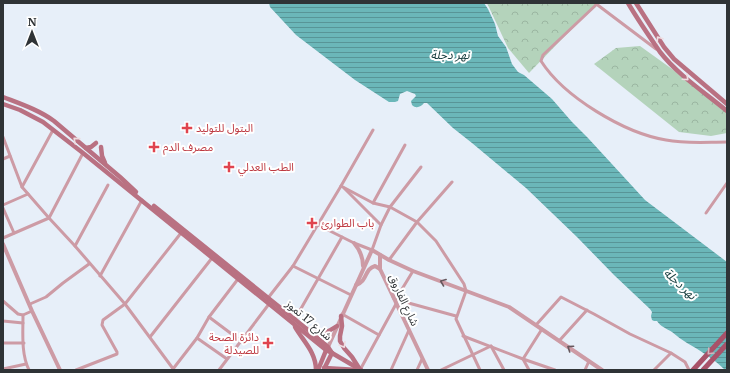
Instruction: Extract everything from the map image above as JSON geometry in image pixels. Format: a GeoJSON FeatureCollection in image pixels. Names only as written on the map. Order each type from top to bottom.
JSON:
{"type":"FeatureCollection","features":[{"type":"Feature","properties":{"kind":"main road"},"geometry":{"type":"LineString","coordinates":[[628,3],[661,52],[673,66],[727,111]]}},
{"type":"Feature","properties":{"kind":"main road"},"geometry":{"type":"LineString","coordinates":[[636,3],[664,47],[674,59],[727,104]]}},
{"type":"Feature","properties":{"kind":"main road","name":"شارع 17 تموز"},"geometry":{"type":"LineString","coordinates":[[3,97],[23,104],[54,121],[136,192],[268,298],[326,348],[360,370]]}},
{"type":"Feature","properties":{"kind":"main road","name":"شارع 17 تموز"},"geometry":{"type":"LineString","coordinates":[[3,104],[20,110],[43,122],[142,200],[269,304],[308,330],[326,348]]}},
{"type":"Feature","properties":{"kind":"main road"},"geometry":{"type":"LineString","coordinates":[[20,110],[23,104]]}},
{"type":"Feature","properties":{"kind":"main road"},"geometry":{"type":"LineString","coordinates":[[86,148],[91,147],[96,143]]}},
{"type":"Feature","properties":{"kind":"main road"},"geometry":{"type":"LineString","coordinates":[[101,147],[105,164]]}},
{"type":"Feature","properties":{"kind":"main road"},"geometry":{"type":"LineString","coordinates":[[341,315],[342,326],[339,339],[340,343],[352,357],[360,370]]}},
{"type":"Feature","properties":{"kind":"main road"},"geometry":{"type":"LineString","coordinates":[[294,321],[299,333],[311,349],[317,370]]}},
{"type":"Feature","properties":{"kind":"main road"},"geometry":{"type":"LineString","coordinates":[[308,330],[321,333],[327,332],[337,326]]}},
{"type":"Feature","properties":{"kind":"main road"},"geometry":{"type":"LineString","coordinates":[[693,370],[727,333]]}},
{"type":"Feature","properties":{"kind":"main road"},"geometry":{"type":"LineString","coordinates":[[703,370],[727,344]]}},
{"type":"Feature","properties":{"kind":"main road"},"geometry":{"type":"LineString","coordinates":[[317,370],[326,348]]}},
{"type":"Feature","properties":{"kind":"main road"},"geometry":{"type":"LineString","coordinates":[[332,352],[324,369],[360,370]]}},
{"type":"Feature","properties":{"kind":"street"},"geometry":{"type":"LineString","coordinates":[[661,52],[596,4],[543,55],[541,61],[547,70],[562,85],[587,105],[610,119],[644,135],[666,140],[727,142]]}},
{"type":"Feature","properties":{"kind":"street"},"geometry":{"type":"LineString","coordinates":[[22,187],[53,130]]}},
{"type":"Feature","properties":{"kind":"street"},"geometry":{"type":"LineString","coordinates":[[268,298],[293,266],[373,130]]}},
{"type":"Feature","properties":{"kind":"street"},"geometry":{"type":"LineString","coordinates":[[3,137],[22,187],[125,304],[174,369],[197,338],[209,317],[238,279]]}},
{"type":"Feature","properties":{"kind":"street"},"geometry":{"type":"LineString","coordinates":[[373,203],[405,145]]}},
{"type":"Feature","properties":{"kind":"street"},"geometry":{"type":"LineString","coordinates":[[3,238],[48,218],[83,153]]}},
{"type":"Feature","properties":{"kind":"street"},"geometry":{"type":"LineString","coordinates":[[3,159],[10,156]]}},
{"type":"Feature","properties":{"kind":"street"},"geometry":{"type":"LineString","coordinates":[[326,348],[372,250],[381,225],[390,207],[421,167]]}},
{"type":"Feature","properties":{"kind":"street"},"geometry":{"type":"LineString","coordinates":[[389,260],[418,222],[452,182]]}},
{"type":"Feature","properties":{"kind":"street"},"geometry":{"type":"LineString","coordinates":[[706,213],[727,183]]}},
{"type":"Feature","properties":{"kind":"street"},"geometry":{"type":"LineString","coordinates":[[75,246],[108,185]]}},
{"type":"Feature","properties":{"kind":"street"},"geometry":{"type":"LineString","coordinates":[[341,186],[373,203],[390,207],[418,222],[436,241],[464,284],[466,291],[456,319],[480,370]]}},
{"type":"Feature","properties":{"kind":"street"},"geometry":{"type":"LineString","coordinates":[[341,186],[381,225]]}},
{"type":"Feature","properties":{"kind":"street"},"geometry":{"type":"LineString","coordinates":[[14,234],[3,206],[28,194]]}},
{"type":"Feature","properties":{"kind":"street"},"geometry":{"type":"LineString","coordinates":[[100,276],[142,200]]}},
{"type":"Feature","properties":{"kind":"street"},"geometry":{"type":"LineString","coordinates":[[318,225],[354,243],[372,250],[389,260],[509,307],[602,370]]}},
{"type":"Feature","properties":{"kind":"street"},"geometry":{"type":"LineString","coordinates":[[76,370],[117,354],[102,325],[102,322],[125,304],[181,232]]}},
{"type":"Feature","properties":{"kind":"street"},"geometry":{"type":"LineString","coordinates":[[294,321],[342,237]]}},
{"type":"Feature","properties":{"kind":"street"},"geometry":{"type":"LineString","coordinates":[[354,243],[362,255],[363,268]]}},
{"type":"Feature","properties":{"kind":"street"},"geometry":{"type":"LineString","coordinates":[[3,244],[60,370]]}},
{"type":"Feature","properties":{"kind":"street"},"geometry":{"type":"LineString","coordinates":[[380,255],[380,269]]}},
{"type":"Feature","properties":{"kind":"street"},"geometry":{"type":"LineString","coordinates":[[150,337],[212,258]]}},
{"type":"Feature","properties":{"kind":"street"},"geometry":{"type":"LineString","coordinates":[[30,304],[46,297],[89,264]]}},
{"type":"Feature","properties":{"kind":"street"},"geometry":{"type":"LineString","coordinates":[[293,266],[351,295]]}},
{"type":"Feature","properties":{"kind":"street","name":"شارع الفاروق"},"geometry":{"type":"LineString","coordinates":[[356,285],[362,281],[370,267],[374,266],[380,269],[428,370]]}},
{"type":"Feature","properties":{"kind":"street"},"geometry":{"type":"LineString","coordinates":[[360,370],[379,335],[394,300],[413,270]]}},
{"type":"Feature","properties":{"kind":"street"},"geometry":{"type":"LineString","coordinates":[[536,325],[561,297],[630,334],[671,353],[685,362],[689,370]]}},
{"type":"Feature","properties":{"kind":"street"},"geometry":{"type":"LineString","coordinates":[[394,300],[456,316]]}},
{"type":"Feature","properties":{"kind":"street"},"geometry":{"type":"LineString","coordinates":[[3,301],[18,314],[23,315],[32,311]]}},
{"type":"Feature","properties":{"kind":"street"},"geometry":{"type":"LineString","coordinates":[[219,370],[269,304]]}},
{"type":"Feature","properties":{"kind":"street"},"geometry":{"type":"LineString","coordinates":[[3,305],[10,307]]}},
{"type":"Feature","properties":{"kind":"street"},"geometry":{"type":"LineString","coordinates":[[559,341],[587,310]]}},
{"type":"Feature","properties":{"kind":"street"},"geometry":{"type":"LineString","coordinates":[[23,315],[26,364],[29,370]]}},
{"type":"Feature","properties":{"kind":"street"},"geometry":{"type":"LineString","coordinates":[[341,315],[379,335]]}},
{"type":"Feature","properties":{"kind":"street"},"geometry":{"type":"LineString","coordinates":[[209,317],[241,341]]}},
{"type":"Feature","properties":{"kind":"street"},"geometry":{"type":"LineString","coordinates":[[3,322],[23,324]]}},
{"type":"Feature","properties":{"kind":"street"},"geometry":{"type":"LineString","coordinates":[[523,359],[542,329]]}},
{"type":"Feature","properties":{"kind":"street"},"geometry":{"type":"LineString","coordinates":[[391,370],[409,330]]}},
{"type":"Feature","properties":{"kind":"street"},"geometry":{"type":"LineString","coordinates":[[463,336],[555,370]]}},
{"type":"Feature","properties":{"kind":"street"},"geometry":{"type":"LineString","coordinates":[[197,338],[227,359]]}},
{"type":"Feature","properties":{"kind":"street"},"geometry":{"type":"LineString","coordinates":[[3,343],[24,343]]}},
{"type":"Feature","properties":{"kind":"street"},"geometry":{"type":"LineString","coordinates":[[441,370],[491,346]]}},
{"type":"Feature","properties":{"kind":"street"},"geometry":{"type":"LineString","coordinates":[[491,346],[504,370]]}},
{"type":"Feature","properties":{"kind":"street"},"geometry":{"type":"LineString","coordinates":[[654,370],[671,353]]}},
{"type":"Feature","properties":{"kind":"street"},"geometry":{"type":"LineString","coordinates":[[417,370],[422,359]]}},
{"type":"Feature","properties":{"kind":"street"},"geometry":{"type":"LineString","coordinates":[[523,359],[529,370]]}},
{"type":"Feature","properties":{"kind":"street"},"geometry":{"type":"LineString","coordinates":[[585,370],[589,361]]}},
{"type":"Feature","properties":{"kind":"street"},"geometry":{"type":"LineString","coordinates":[[3,369],[26,364]]}},
{"type":"Feature","properties":{"kind":"street"},"geometry":{"type":"LineString","coordinates":[[453,365],[455,370]]}},
{"type":"Feature","properties":{"kind":"green space"},"geometry":{"type":"Polygon","coordinates":[[[487,3],[597,3],[529,73],[508,48],[487,3]]]}},
{"type":"Feature","properties":{"kind":"green space"},"geometry":{"type":"Polygon","coordinates":[[[640,46],[727,112],[727,133],[711,136],[679,132],[594,64],[616,48],[640,46]]]}},
{"type":"Feature","properties":{"kind":"water","name":"نهر دجلة"},"geometry":{"type":"Polygon","coordinates":[[[269,3],[484,3],[495,24],[498,36],[506,47],[512,64],[518,72],[524,75],[552,99],[645,200],[727,262],[727,370],[707,355],[662,326],[657,321],[652,320],[652,312],[650,309],[577,237],[526,188],[453,128],[427,103],[415,107],[412,105],[411,101],[416,96],[415,94],[407,91],[400,94],[398,101],[389,102],[355,80],[296,35],[270,7],[269,3]]]}},
{"type":"Feature","properties":{"kind":"place","name":"البتول للتوليد"},"geometry":{"type":"Point","coordinates":[187,128]}},
{"type":"Feature","properties":{"kind":"place","name":"مصرف الدم"},"geometry":{"type":"Point","coordinates":[154,147]}},
{"type":"Feature","properties":{"kind":"place","name":"الطب العدلي"},"geometry":{"type":"Point","coordinates":[229,167]}},
{"type":"Feature","properties":{"kind":"place","name":"باب الطوارئ"},"geometry":{"type":"Point","coordinates":[312,223]}},
{"type":"Feature","properties":{"kind":"place","name":"دائرة الصحة للصيدلة"},"geometry":{"type":"Point","coordinates":[268,343]}}]}
